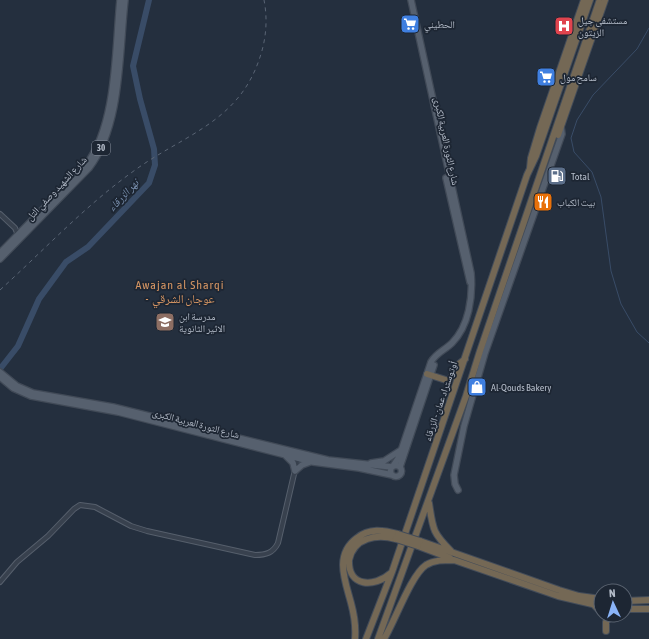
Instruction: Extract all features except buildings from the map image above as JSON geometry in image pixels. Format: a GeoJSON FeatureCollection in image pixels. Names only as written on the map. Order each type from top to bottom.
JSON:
{"type":"FeatureCollection","features":[{"type":"Feature","properties":{"kind":"highway","name":"أوتوستراد عمان - الزرقاء"},"geometry":{"type":"LineString","coordinates":[[530,169],[531,158],[538,135],[584,0]]}},
{"type":"Feature","properties":{"kind":"highway","name":"أوتوستراد عمان - الزرقاء"},"geometry":{"type":"LineString","coordinates":[[366,639],[392,572],[420,491],[427,465],[452,398],[492,272],[530,169],[535,160],[590,0]]}},
{"type":"Feature","properties":{"kind":"highway"},"geometry":{"type":"LineString","coordinates":[[542,173],[547,165],[561,127],[602,1]]}},
{"type":"Feature","properties":{"kind":"highway"},"geometry":{"type":"LineString","coordinates":[[378,639],[431,494],[469,397],[480,351],[542,173],[544,160],[602,1]]}},
{"type":"Feature","properties":{"kind":"highway"},"geometry":{"type":"LineString","coordinates":[[428,377],[449,381],[459,364],[465,359]]}},
{"type":"Feature","properties":{"kind":"highway"},"geometry":{"type":"LineString","coordinates":[[428,377],[448,386],[452,398]]}},
{"type":"Feature","properties":{"kind":"highway"},"geometry":{"type":"LineString","coordinates":[[429,502],[430,520],[435,532],[457,559]]}},
{"type":"Feature","properties":{"kind":"highway"},"geometry":{"type":"LineString","coordinates":[[355,639],[354,614],[343,572],[345,552],[353,541],[364,533],[378,530],[457,559],[480,565],[593,603]]}},
{"type":"Feature","properties":{"kind":"highway"},"geometry":{"type":"LineString","coordinates":[[392,572],[382,581],[361,581],[352,575],[349,560],[357,545],[367,538],[378,536],[397,536]]}},
{"type":"Feature","properties":{"kind":"highway"},"geometry":{"type":"LineString","coordinates":[[419,544],[452,552]]}},
{"type":"Feature","properties":{"kind":"highway"},"geometry":{"type":"LineString","coordinates":[[384,639],[421,570],[434,562],[457,559]]}},
{"type":"Feature","properties":{"kind":"highway"},"geometry":{"type":"LineString","coordinates":[[559,593],[593,598]]}},
{"type":"Feature","properties":{"kind":"highway"},"geometry":{"type":"LineString","coordinates":[[633,601],[649,600]]}},
{"type":"Feature","properties":{"kind":"highway"},"geometry":{"type":"LineString","coordinates":[[633,609],[649,609]]}},
{"type":"Feature","properties":{"kind":"highway"},"geometry":{"type":"LineString","coordinates":[[606,623],[606,631]]}},
{"type":"Feature","properties":{"kind":"main road","name":"شارع الشهيد وصفي التل"},"geometry":{"type":"LineString","coordinates":[[0,253],[86,165],[96,146],[108,107],[120,0]]}},
{"type":"Feature","properties":{"kind":"main road","name":"شارع الشهيد وصفي التل"},"geometry":{"type":"LineString","coordinates":[[0,259],[89,168],[99,152],[110,123],[114,100],[125,0]]}},
{"type":"Feature","properties":{"kind":"main road","name":"شارع الثورة العربية الكبرى"},"geometry":{"type":"LineString","coordinates":[[0,374],[13,388],[31,396],[111,410],[284,455],[393,466],[401,450],[428,377],[440,352],[452,343],[461,330],[470,304],[471,273],[409,0]]}},
{"type":"Feature","properties":{"kind":"main road"},"geometry":{"type":"LineString","coordinates":[[458,490],[455,484],[454,475],[469,397],[562,134],[561,127]]}},
{"type":"Feature","properties":{"kind":"main road","name":"شارع الثورة العربية الكبرى"},"geometry":{"type":"LineString","coordinates":[[0,374],[16,386],[33,392],[113,406],[298,456],[313,462],[359,468],[392,475]]}},
{"type":"Feature","properties":{"kind":"main road","name":"شارع الثورة العربية الكبرى"},"geometry":{"type":"LineString","coordinates":[[400,467],[428,377]]}},
{"type":"Feature","properties":{"kind":"main road"},"geometry":{"type":"LineString","coordinates":[[360,463],[384,461],[401,450]]}},
{"type":"Feature","properties":{"kind":"main road"},"geometry":{"type":"LineString","coordinates":[[284,455],[291,460],[295,471],[304,464],[313,462]]}},
{"type":"Feature","properties":{"kind":"main road"},"geometry":{"type":"LineString","coordinates":[[393,466],[400,467],[402,470],[400,475],[396,477],[392,475],[390,471],[393,466]]}},
{"type":"Feature","properties":{"kind":"street"},"geometry":{"type":"LineString","coordinates":[[1,215],[15,228],[18,235]]}},
{"type":"Feature","properties":{"kind":"street"},"geometry":{"type":"LineString","coordinates":[[0,582],[17,562],[48,536],[77,506],[94,507],[130,526],[163,535],[255,555],[267,554],[274,550],[278,543],[298,456]]}},
{"type":"Feature","properties":{"kind":"waterway","name":"نهر الزرقاء"},"geometry":{"type":"LineString","coordinates":[[0,369],[18,346],[39,299],[66,262],[88,247],[149,183],[155,165],[154,149],[140,99],[133,66],[149,0]]}},
{"type":"Feature","properties":{"kind":"waterway"},"geometry":{"type":"LineString","coordinates":[[649,28],[637,49],[593,95],[577,120],[571,138],[574,152],[592,172],[601,197],[611,271],[621,304],[637,332],[649,343]]}},
{"type":"Feature","properties":{"kind":"railway"},"geometry":{"type":"LineString","coordinates":[[0,290],[80,215],[114,186],[150,160],[205,127],[222,114],[237,99],[249,82],[261,53],[265,38],[266,23],[264,0]]}},
{"type":"Feature","properties":{"kind":"place","name":"الحطيني"},"geometry":{"type":"Point","coordinates":[410,24]}},
{"type":"Feature","properties":{"kind":"place","name":"مستشفى جيل الزيتون"},"geometry":{"type":"Point","coordinates":[564,26]}},
{"type":"Feature","properties":{"kind":"place","name":"سامح مول"},"geometry":{"type":"Point","coordinates":[546,77]}},
{"type":"Feature","properties":{"kind":"place","name":"Total"},"geometry":{"type":"Point","coordinates":[557,176]}},
{"type":"Feature","properties":{"kind":"place","name":"بيت الكباب"},"geometry":{"type":"Point","coordinates":[543,202]}},
{"type":"Feature","properties":{"kind":"place","name":"مدرسة ابن الاثير الثانوية"},"geometry":{"type":"Point","coordinates":[165,322]}},
{"type":"Feature","properties":{"kind":"place","name":"Al-Qouds Bakery"},"geometry":{"type":"Point","coordinates":[477,387]}},
{"type":"Feature","properties":{"kind":"district","name":"Awajan al Sharqi - عوجان الشرقي"},"geometry":{"type":"Point","coordinates":[180,292]}}]}
